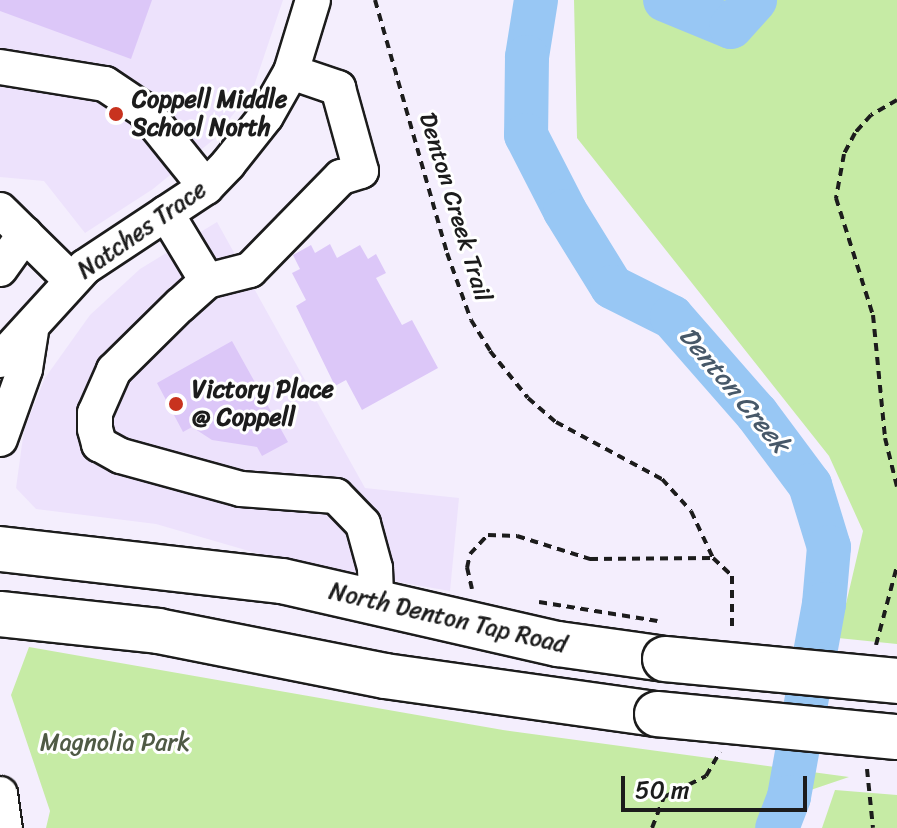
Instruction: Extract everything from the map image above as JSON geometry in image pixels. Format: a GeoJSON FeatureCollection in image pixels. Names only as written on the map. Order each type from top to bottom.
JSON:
{"type":"FeatureCollection","features":[{"type":"Feature","properties":{"kind":"main road","name":"North Denton Tap Road"},"geometry":{"type":"LineString","coordinates":[[0,549],[282,581],[558,644],[668,641],[897,681]]}},
{"type":"Feature","properties":{"kind":"main road"},"geometry":{"type":"LineString","coordinates":[[0,614],[158,631],[385,676],[657,714],[897,737]]}},
{"type":"Feature","properties":{"kind":"street","name":"Natches Trace"},"geometry":{"type":"LineString","coordinates":[[0,360],[31,332],[71,280],[206,187],[266,116],[291,72],[313,0]]}},
{"type":"Feature","properties":{"kind":"street"},"geometry":{"type":"LineString","coordinates":[[0,67],[105,84],[144,110],[206,187]]}},
{"type":"Feature","properties":{"kind":"street"},"geometry":{"type":"LineString","coordinates":[[291,72],[338,88],[361,171],[341,177],[250,270],[207,281],[114,370],[95,413],[99,444],[121,456],[241,489],[336,496],[363,524],[375,568],[376,602]]}},
{"type":"Feature","properties":{"kind":"street"},"geometry":{"type":"LineString","coordinates":[[0,210],[71,280]]}},
{"type":"Feature","properties":{"kind":"street"},"geometry":{"type":"LineString","coordinates":[[166,213],[207,281]]}},
{"type":"Feature","properties":{"kind":"street"},"geometry":{"type":"LineString","coordinates":[[0,269],[25,234]]}},
{"type":"Feature","properties":{"kind":"street","name":"Natches Trace"},"geometry":{"type":"LineString","coordinates":[[0,439],[25,369],[31,332]]}},
{"type":"Feature","properties":{"kind":"street"},"geometry":{"type":"LineString","coordinates":[[0,794],[5,828]]}},
{"type":"Feature","properties":{"kind":"path","name":"Denton Creek Trail"},"geometry":{"type":"LineString","coordinates":[[375,0],[447,253],[471,320],[490,351],[528,398],[556,422],[662,479],[691,511],[713,558],[732,576],[731,638]]}},
{"type":"Feature","properties":{"kind":"path"},"geometry":{"type":"LineString","coordinates":[[897,100],[871,115],[855,133],[844,154],[836,198],[873,315],[885,438],[897,487]]}},
{"type":"Feature","properties":{"kind":"path"},"geometry":{"type":"LineString","coordinates":[[487,592],[472,590],[467,568],[478,541],[488,535],[517,536],[590,559],[713,558]]}},
{"type":"Feature","properties":{"kind":"path"},"geometry":{"type":"LineString","coordinates":[[529,600],[668,641]]}},
{"type":"Feature","properties":{"kind":"path"},"geometry":{"type":"LineString","coordinates":[[652,828],[664,797],[715,768],[721,741]]}},
{"type":"Feature","properties":{"kind":"shaded area","name":"Coppell Middle School North"},"geometry":{"type":"Polygon","coordinates":[[[0,0],[283,0],[253,89],[213,140],[153,189],[85,233],[44,181],[0,177],[0,0]]]}},
{"type":"Feature","properties":{"kind":"shaded area","name":"Victory Place @ Coppell"},"geometry":{"type":"Polygon","coordinates":[[[217,222],[365,488],[459,498],[450,591],[294,564],[156,524],[36,509],[16,488],[24,430],[45,378],[90,315],[140,269],[217,222]]]}},
{"type":"Feature","properties":{"kind":"green space"},"geometry":{"type":"Polygon","coordinates":[[[574,0],[897,0],[897,644],[838,638],[863,531],[829,456],[577,138],[574,0]]]}},
{"type":"Feature","properties":{"kind":"green space","name":"Magnolia Park"},"geometry":{"type":"Polygon","coordinates":[[[29,647],[503,730],[849,777],[790,797],[777,828],[46,828],[50,811],[11,695],[29,647]]]}},
{"type":"Feature","properties":{"kind":"green space"},"geometry":{"type":"Polygon","coordinates":[[[835,790],[897,795],[897,828],[822,828],[835,790]]]}},
{"type":"Feature","properties":{"kind":"building"},"geometry":{"type":"Polygon","coordinates":[[[0,0],[152,0],[131,59],[0,11],[0,0]]]}},
{"type":"Feature","properties":{"kind":"building"},"geometry":{"type":"Polygon","coordinates":[[[330,244],[337,258],[360,245],[368,259],[376,254],[386,273],[376,278],[402,325],[412,320],[438,368],[362,410],[346,380],[335,386],[296,306],[306,300],[292,273],[300,269],[293,255],[311,245],[315,253],[330,244]]]}},
{"type":"Feature","properties":{"kind":"building"},"geometry":{"type":"Polygon","coordinates":[[[232,341],[288,442],[262,456],[257,447],[212,440],[192,427],[183,432],[157,383],[232,341]]]}},
{"type":"Feature","properties":{"kind":"waterway","name":"Denton Creek"},"geometry":{"type":"LineString","coordinates":[[536,0],[527,57],[526,135],[565,211],[612,287],[672,317],[757,414],[810,485],[829,547],[824,604],[789,797],[777,828]]}},
{"type":"Feature","properties":{"kind":"waterway"},"geometry":{"type":"LineString","coordinates":[[665,0],[731,27],[755,0]]}},
{"type":"Feature","properties":{"kind":"place","name":"Coppell Middle School North"},"geometry":{"type":"Point","coordinates":[116,114]}},
{"type":"Feature","properties":{"kind":"place","name":"Victory Place @ Coppell"},"geometry":{"type":"Point","coordinates":[176,404]}}]}
